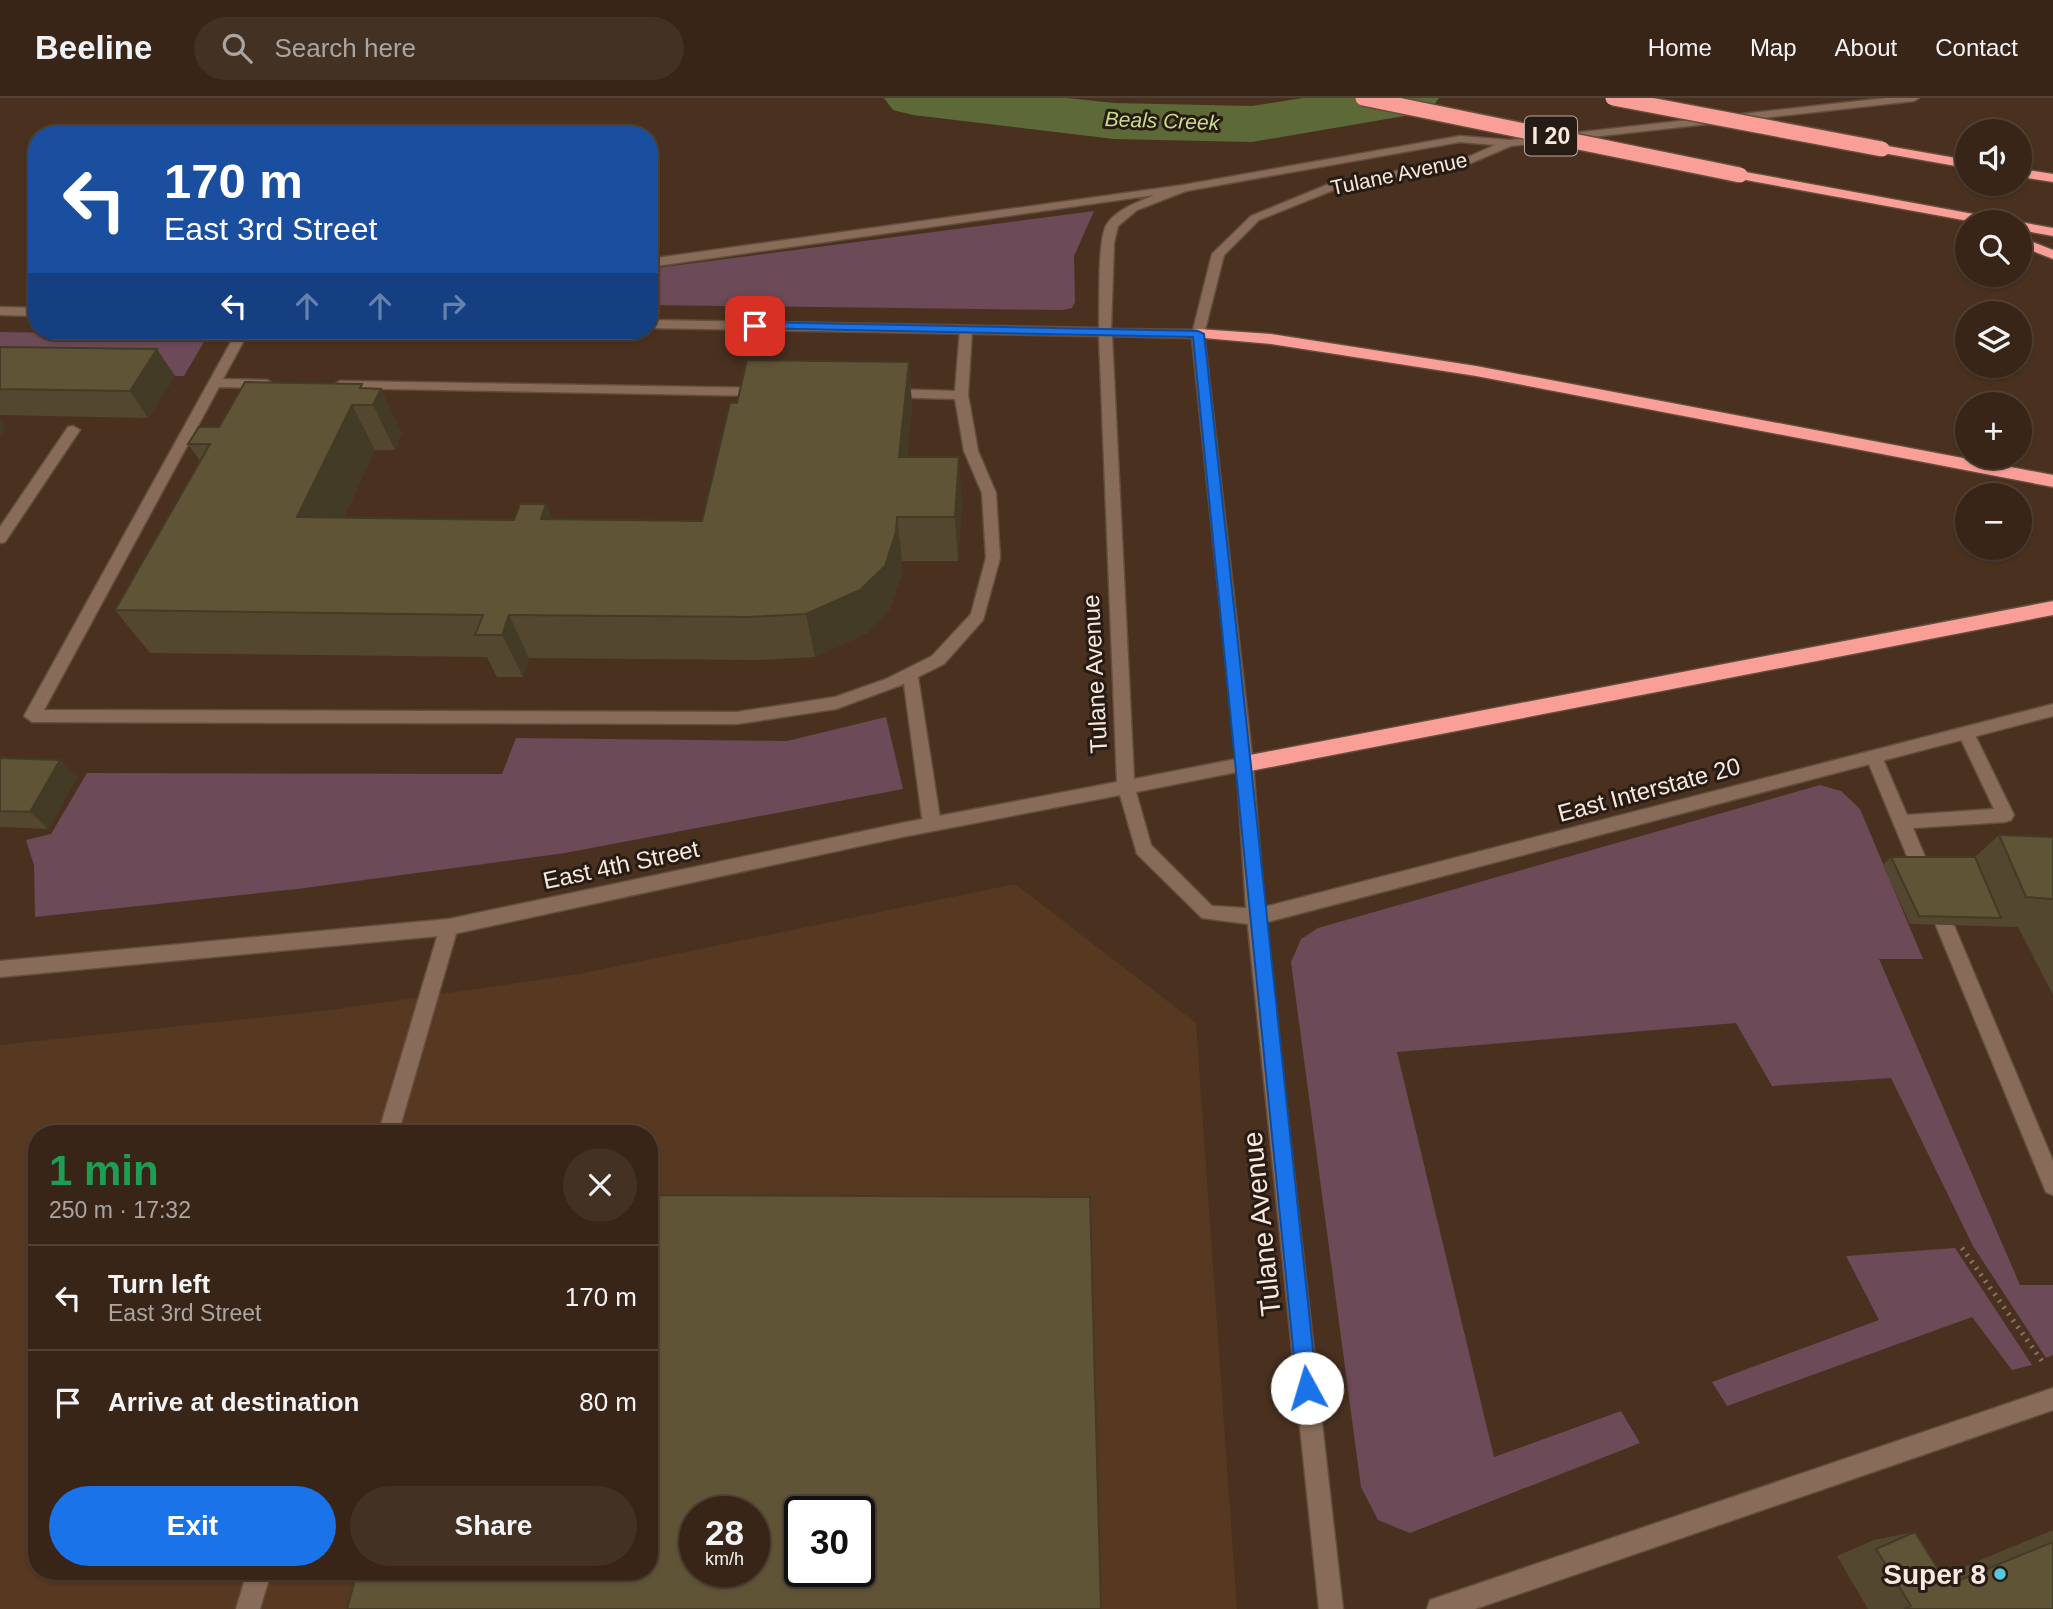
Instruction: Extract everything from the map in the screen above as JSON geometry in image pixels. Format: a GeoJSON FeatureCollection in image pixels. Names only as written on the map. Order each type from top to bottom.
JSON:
{"type":"FeatureCollection","features":[{"type":"Feature","properties":{"kind":"highway","name":"I 20"},"geometry":{"type":"LineString","coordinates":[[1363,98],[1955,217]]}},
{"type":"Feature","properties":{"kind":"highway"},"geometry":{"type":"LineString","coordinates":[[1613,98],[1955,161]]}},
{"type":"Feature","properties":{"kind":"highway"},"geometry":{"type":"LineString","coordinates":[[2032,175],[2053,178]]}},
{"type":"Feature","properties":{"kind":"highway"},"geometry":{"type":"LineString","coordinates":[[2032,228],[2053,232]]}},
{"type":"Feature","properties":{"kind":"highway"},"geometry":{"type":"LineString","coordinates":[[2032,246],[2053,255]]}},
{"type":"Feature","properties":{"kind":"highway"},"geometry":{"type":"LineString","coordinates":[[1198,334],[1271,339],[1476,371],[2053,481]]}},
{"type":"Feature","properties":{"kind":"highway"},"geometry":{"type":"LineString","coordinates":[[1245,764],[2053,608]]}},
{"type":"Feature","properties":{"kind":"main road"},"geometry":{"type":"LineString","coordinates":[[658,262],[1183,188],[1460,139],[1510,143],[1914,98]]}},
{"type":"Feature","properties":{"kind":"main road","name":"Tulane Avenue"},"geometry":{"type":"LineString","coordinates":[[1331,1609],[1256,917],[1245,764],[1198,334],[1217,254],[1255,218],[1333,186],[1471,160],[1510,143]]}},
{"type":"Feature","properties":{"kind":"main road","name":"Tulane Avenue"},"geometry":{"type":"LineString","coordinates":[[1183,188],[1133,208],[1112,225],[1108,243],[1105,332],[1126,787],[1143,849],[1208,913],[1256,917]]}},
{"type":"Feature","properties":{"kind":"main road"},"geometry":{"type":"LineString","coordinates":[[0,311],[28,312]]}},
{"type":"Feature","properties":{"kind":"main road"},"geometry":{"type":"LineString","coordinates":[[658,324],[1198,334]]}},
{"type":"Feature","properties":{"kind":"main road"},"geometry":{"type":"LineString","coordinates":[[238,340],[32,716],[737,718],[836,704],[910,674],[938,660],[978,616],[993,558],[989,493],[971,451],[961,394],[966,330]]}},
{"type":"Feature","properties":{"kind":"main road"},"geometry":{"type":"LineString","coordinates":[[214,383],[283,384]]}},
{"type":"Feature","properties":{"kind":"main road"},"geometry":{"type":"LineString","coordinates":[[325,385],[781,392]]}},
{"type":"Feature","properties":{"kind":"main road"},"geometry":{"type":"LineString","coordinates":[[878,393],[961,394]]}},
{"type":"Feature","properties":{"kind":"main road"},"geometry":{"type":"LineString","coordinates":[[0,538],[73,430]]}},
{"type":"Feature","properties":{"kind":"main road"},"geometry":{"type":"LineString","coordinates":[[910,674],[932,825]]}},
{"type":"Feature","properties":{"kind":"main road","name":"East Interstate 20"},"geometry":{"type":"LineString","coordinates":[[1256,917],[2053,710]]}},
{"type":"Feature","properties":{"kind":"main road"},"geometry":{"type":"LineString","coordinates":[[1901,822],[2005,815],[1966,733]]}},
{"type":"Feature","properties":{"kind":"main road"},"geometry":{"type":"LineString","coordinates":[[1874,757],[2053,1185]]}},
{"type":"Feature","properties":{"kind":"main road","name":"East 4th Street"},"geometry":{"type":"LineString","coordinates":[[0,970],[449,927],[932,825],[1245,764]]}},
{"type":"Feature","properties":{"kind":"main road"},"geometry":{"type":"LineString","coordinates":[[391,1125],[449,927]]}},
{"type":"Feature","properties":{"kind":"main road"},"geometry":{"type":"LineString","coordinates":[[1439,1609],[2053,1399]]}},
{"type":"Feature","properties":{"kind":"main road"},"geometry":{"type":"LineString","coordinates":[[248,1609],[257,1580]]}},
{"type":"Feature","properties":{"kind":"path"},"geometry":{"type":"LineString","coordinates":[[1962,1248],[2045,1365]]}},
{"type":"Feature","properties":{"kind":"shaded area"},"geometry":{"type":"Polygon","coordinates":[[[1094,211],[1074,256],[1075,302],[1072,308],[1063,310],[658,305],[658,268],[1094,211]]]}},
{"type":"Feature","properties":{"kind":"shaded area"},"geometry":{"type":"Polygon","coordinates":[[[0,332],[28,332],[28,340],[205,340],[184,376],[0,374],[0,332]]]}},
{"type":"Feature","properties":{"kind":"shaded area"},"geometry":{"type":"Polygon","coordinates":[[[886,717],[903,789],[565,853],[297,889],[35,917],[34,865],[26,840],[51,834],[87,773],[502,774],[516,738],[787,741],[886,717]]]}},
{"type":"Feature","properties":{"kind":"shaded area"},"geometry":{"type":"Polygon","coordinates":[[[1820,785],[1841,791],[1860,809],[1923,959],[1879,959],[2020,1285],[2053,1285],[2053,1355],[2046,1358],[1973,1246],[1891,1078],[1772,1086],[1736,1023],[1397,1052],[1494,1457],[1621,1411],[1640,1443],[1410,1533],[1378,1520],[1361,1487],[1291,962],[1301,939],[1318,928],[1820,785]]]}},
{"type":"Feature","properties":{"kind":"shaded area"},"geometry":{"type":"Polygon","coordinates":[[[1015,884],[1196,1023],[1237,1609],[0,1609],[0,1045],[331,1010],[579,974],[1015,884]]]}},
{"type":"Feature","properties":{"kind":"shaded area"},"geometry":{"type":"Polygon","coordinates":[[[1955,1248],[2032,1365],[2012,1370],[1972,1317],[1727,1406],[1712,1382],[1879,1320],[1846,1256],[1955,1248]]]}},
{"type":"Feature","properties":{"kind":"building"},"geometry":{"type":"Polygon","coordinates":[[[0,347],[157,349],[130,391],[0,389],[0,347]]]}},
{"type":"Feature","properties":{"kind":"building"},"geometry":{"type":"Polygon","coordinates":[[[747,360],[909,362],[899,457],[959,457],[955,517],[897,517],[896,532],[885,566],[860,590],[806,614],[747,617],[509,615],[502,635],[475,635],[483,615],[115,610],[210,444],[188,444],[199,427],[219,427],[245,382],[362,384],[360,388],[381,389],[373,405],[352,405],[297,517],[514,520],[520,504],[546,504],[541,519],[702,521],[730,403],[737,403],[747,360]]]}},
{"type":"Feature","properties":{"kind":"building"},"geometry":{"type":"Polygon","coordinates":[[[0,758],[60,760],[30,812],[0,811],[0,758]]]}},
{"type":"Feature","properties":{"kind":"building"},"geometry":{"type":"Polygon","coordinates":[[[1999,835],[2053,837],[2053,899],[2026,897],[1999,835]]]}},
{"type":"Feature","properties":{"kind":"building"},"geometry":{"type":"Polygon","coordinates":[[[1891,857],[1975,857],[2001,918],[1919,916],[1891,857]]]}},
{"type":"Feature","properties":{"kind":"building"},"geometry":{"type":"Polygon","coordinates":[[[658,1195],[1090,1197],[1101,1609],[347,1609],[355,1580],[658,1580],[658,1195]]]}},
{"type":"Feature","properties":{"kind":"building","name":"Super 8"},"geometry":{"type":"Polygon","coordinates":[[[1915,1532],[1948,1585],[2053,1542],[2053,1609],[1904,1609],[1911,1606],[1876,1549],[1915,1532]]]}},
{"type":"Feature","properties":{"kind":"waterway","name":"Beals Creek"},"geometry":{"type":"LineString","coordinates":[[913,98],[1114,121],[1252,124],[1410,98]]}},
{"type":"Feature","properties":{"kind":"place","name":"Super 8"},"geometry":{"type":"Point","coordinates":[2000,1574]}},
{"type":"Feature","properties":{"kind":"route"},"geometry":{"type":"LineString","coordinates":[[755,326],[1198,334],[1245,764],[1256,917],[1307,1388]]}}]}
